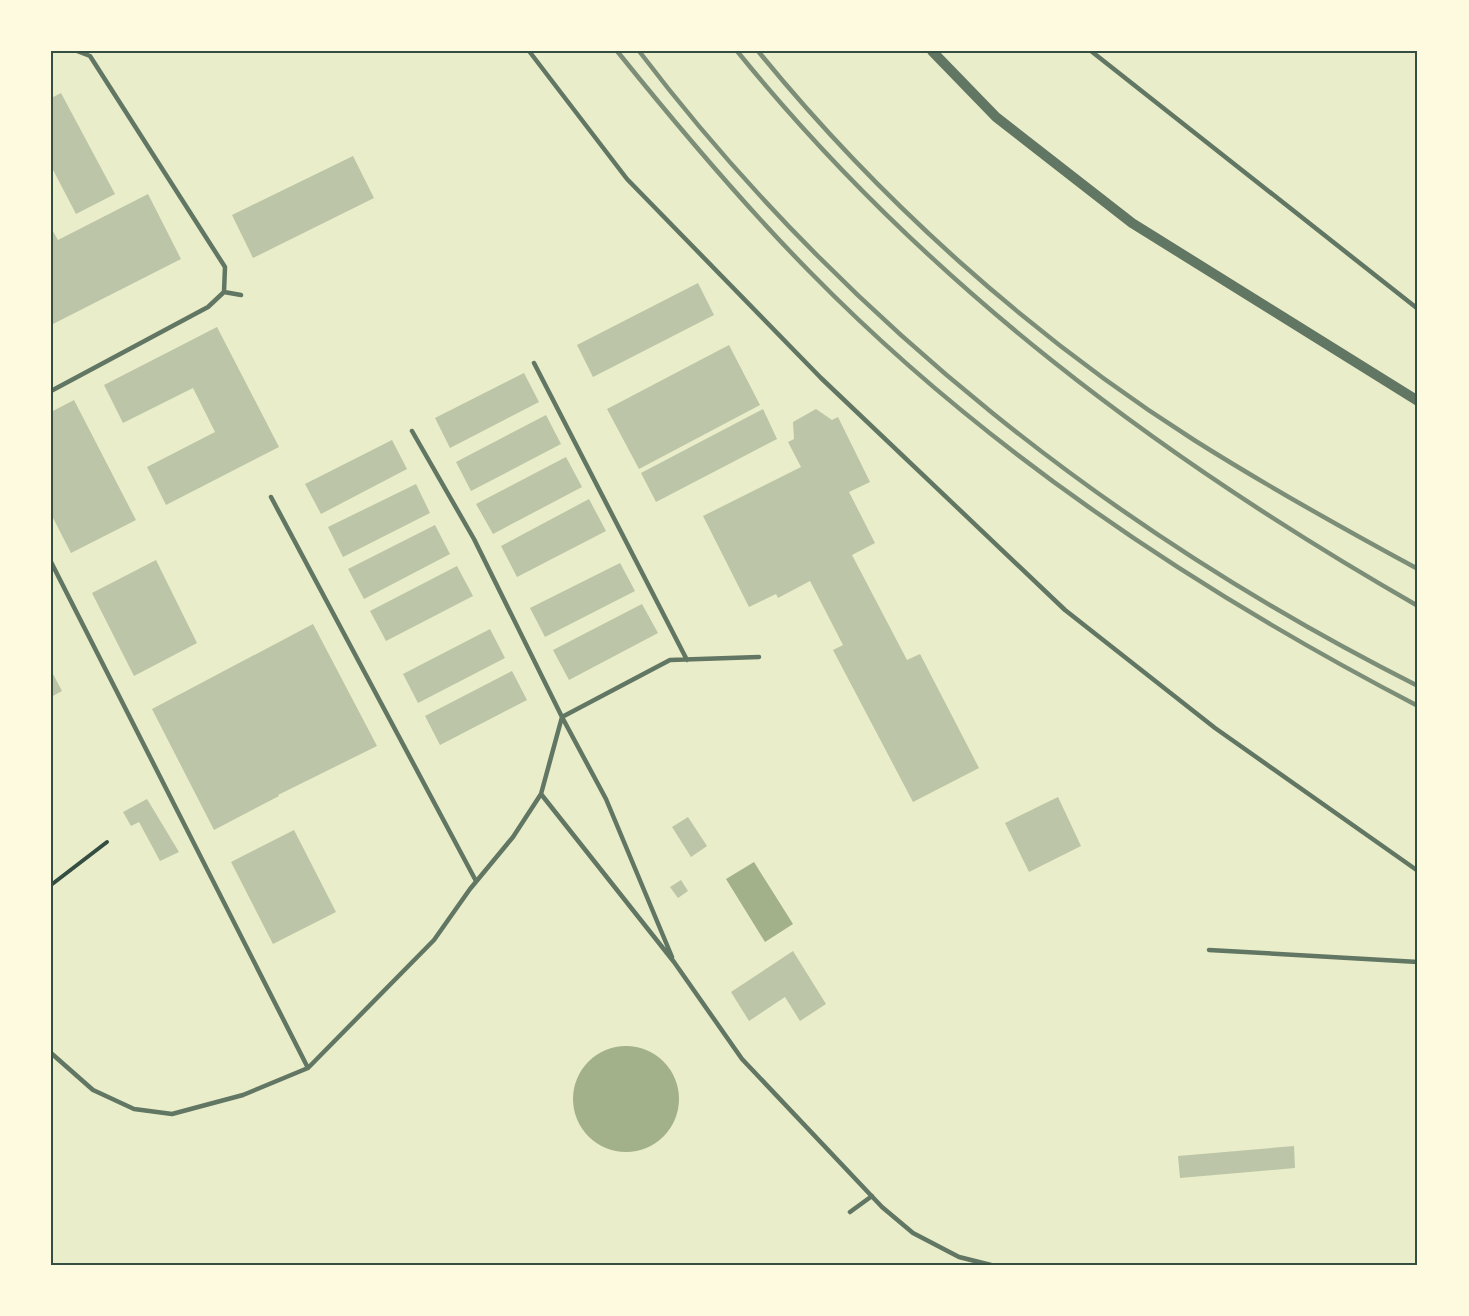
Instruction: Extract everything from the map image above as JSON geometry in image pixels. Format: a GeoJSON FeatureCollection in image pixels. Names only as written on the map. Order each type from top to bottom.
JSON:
{"type":"FeatureCollection","features":[{"type":"Feature","properties":{"kind":"street"},"geometry":{"type":"LineString","coordinates":[[932,51],[996,117],[1132,223],[1418,401]]}},
{"type":"Feature","properties":{"kind":"lane"},"geometry":{"type":"LineString","coordinates":[[51,392],[208,307],[224,292],[225,267],[90,56],[77,51]]}},
{"type":"Feature","properties":{"kind":"lane"},"geometry":{"type":"LineString","coordinates":[[529,51],[627,179],[820,378],[1065,610],[1215,728],[1418,871]]}},
{"type":"Feature","properties":{"kind":"lane"},"geometry":{"type":"LineString","coordinates":[[1091,51],[1418,309]]}},
{"type":"Feature","properties":{"kind":"lane"},"geometry":{"type":"LineString","coordinates":[[224,292],[241,295]]}},
{"type":"Feature","properties":{"kind":"lane"},"geometry":{"type":"LineString","coordinates":[[534,363],[687,660]]}},
{"type":"Feature","properties":{"kind":"lane"},"geometry":{"type":"LineString","coordinates":[[412,431],[474,539],[562,717],[606,799],[674,962]]}},
{"type":"Feature","properties":{"kind":"lane"},"geometry":{"type":"LineString","coordinates":[[272,497],[476,881]]}},
{"type":"Feature","properties":{"kind":"lane"},"geometry":{"type":"LineString","coordinates":[[51,562],[308,1068]]}},
{"type":"Feature","properties":{"kind":"lane"},"geometry":{"type":"LineString","coordinates":[[51,1053],[93,1090],[134,1109],[172,1114],[243,1095],[308,1068],[434,940],[476,881],[513,837],[541,794],[562,717],[670,660],[759,657]]}},
{"type":"Feature","properties":{"kind":"lane"},"geometry":{"type":"LineString","coordinates":[[541,794],[674,962],[742,1059],[872,1196],[913,1233],[959,1257],[991,1265]]}},
{"type":"Feature","properties":{"kind":"lane"},"geometry":{"type":"LineString","coordinates":[[1209,950],[1418,962]]}},
{"type":"Feature","properties":{"kind":"lane"},"geometry":{"type":"LineString","coordinates":[[850,1212],[872,1196]]}},
{"type":"Feature","properties":{"kind":"path"},"geometry":{"type":"LineString","coordinates":[[51,885],[107,842]]}},
{"type":"Feature","properties":{"kind":"shaded area"},"geometry":{"type":"Polygon","coordinates":[[[754,862],[793,924],[765,942],[726,879],[754,862]]]}},
{"type":"Feature","properties":{"kind":"shaded area"},"geometry":{"type":"Polygon","coordinates":[[[626,1046],[646,1050],[663,1062],[675,1079],[679,1099],[675,1119],[663,1136],[646,1148],[626,1152],[606,1148],[589,1136],[577,1119],[573,1099],[577,1079],[589,1062],[606,1050],[626,1046]]]}},
{"type":"Feature","properties":{"kind":"building"},"geometry":{"type":"Polygon","coordinates":[[[61,93],[115,194],[76,214],[51,166],[51,98],[61,93]]]}},
{"type":"Feature","properties":{"kind":"building"},"geometry":{"type":"Polygon","coordinates":[[[353,156],[374,198],[253,258],[232,215],[353,156]]]}},
{"type":"Feature","properties":{"kind":"building"},"geometry":{"type":"Polygon","coordinates":[[[148,194],[181,259],[51,325],[51,228],[58,240],[148,194]]]}},
{"type":"Feature","properties":{"kind":"building"},"geometry":{"type":"Polygon","coordinates":[[[698,283],[714,315],[593,377],[577,345],[698,283]]]}},
{"type":"Feature","properties":{"kind":"building"},"geometry":{"type":"Polygon","coordinates":[[[217,327],[279,447],[166,505],[147,467],[215,432],[193,388],[123,423],[104,385],[217,327]]]}},
{"type":"Feature","properties":{"kind":"building"},"geometry":{"type":"Polygon","coordinates":[[[729,345],[760,405],[639,469],[607,409],[729,345]]]}},
{"type":"Feature","properties":{"kind":"building"},"geometry":{"type":"Polygon","coordinates":[[[524,373],[539,402],[450,448],[435,418],[524,373]]]}},
{"type":"Feature","properties":{"kind":"building"},"geometry":{"type":"Polygon","coordinates":[[[74,400],[136,520],[71,553],[51,514],[51,412],[74,400]]]}},
{"type":"Feature","properties":{"kind":"building"},"geometry":{"type":"Polygon","coordinates":[[[763,409],[777,439],[656,502],[641,473],[763,409]]]}},
{"type":"Feature","properties":{"kind":"building"},"geometry":{"type":"Polygon","coordinates":[[[816,409],[832,420],[838,417],[870,482],[849,492],[875,543],[852,555],[907,660],[920,654],[979,768],[913,802],[833,650],[843,645],[810,581],[778,598],[776,594],[749,607],[703,516],[801,467],[788,442],[794,439],[793,422],[816,409]]]}},
{"type":"Feature","properties":{"kind":"building"},"geometry":{"type":"Polygon","coordinates":[[[546,415],[561,444],[471,491],[456,462],[546,415]]]}},
{"type":"Feature","properties":{"kind":"building"},"geometry":{"type":"Polygon","coordinates":[[[392,440],[407,469],[321,514],[305,484],[392,440]]]}},
{"type":"Feature","properties":{"kind":"building"},"geometry":{"type":"Polygon","coordinates":[[[566,457],[582,487],[493,534],[476,504],[566,457]]]}},
{"type":"Feature","properties":{"kind":"building"},"geometry":{"type":"Polygon","coordinates":[[[416,484],[430,513],[343,557],[328,527],[416,484]]]}},
{"type":"Feature","properties":{"kind":"building"},"geometry":{"type":"Polygon","coordinates":[[[589,499],[606,531],[517,577],[501,546],[589,499]]]}},
{"type":"Feature","properties":{"kind":"building"},"geometry":{"type":"Polygon","coordinates":[[[435,525],[450,554],[364,599],[348,569],[435,525]]]}},
{"type":"Feature","properties":{"kind":"building"},"geometry":{"type":"Polygon","coordinates":[[[156,560],[197,643],[134,676],[92,593],[156,560]]]}},
{"type":"Feature","properties":{"kind":"building"},"geometry":{"type":"Polygon","coordinates":[[[620,563],[635,591],[545,637],[530,608],[620,563]]]}},
{"type":"Feature","properties":{"kind":"building"},"geometry":{"type":"Polygon","coordinates":[[[457,566],[473,596],[386,641],[370,611],[457,566]]]}},
{"type":"Feature","properties":{"kind":"building"},"geometry":{"type":"Polygon","coordinates":[[[642,604],[658,633],[569,680],[553,650],[642,604]]]}},
{"type":"Feature","properties":{"kind":"building"},"geometry":{"type":"Polygon","coordinates":[[[313,624],[377,746],[214,830],[152,709],[313,624]]]}},
{"type":"Feature","properties":{"kind":"building"},"geometry":{"type":"Polygon","coordinates":[[[490,629],[505,658],[418,703],[403,674],[490,629]]]}},
{"type":"Feature","properties":{"kind":"building"},"geometry":{"type":"Polygon","coordinates":[[[512,671],[527,700],[440,745],[425,716],[512,671]]]}},
{"type":"Feature","properties":{"kind":"building"},"geometry":{"type":"Polygon","coordinates":[[[53,674],[62,691],[51,697],[51,675],[53,674]]]}},
{"type":"Feature","properties":{"kind":"building"},"geometry":{"type":"Polygon","coordinates":[[[1058,797],[1081,846],[1029,872],[1005,823],[1058,797]]]}},
{"type":"Feature","properties":{"kind":"building"},"geometry":{"type":"Polygon","coordinates":[[[147,799],[179,852],[160,861],[139,822],[131,826],[123,812],[147,799]]]}},
{"type":"Feature","properties":{"kind":"building"},"geometry":{"type":"Polygon","coordinates":[[[688,817],[707,846],[691,857],[672,827],[688,817]]]}},
{"type":"Feature","properties":{"kind":"building"},"geometry":{"type":"Polygon","coordinates":[[[294,830],[336,912],[273,944],[231,862],[294,830]]]}},
{"type":"Feature","properties":{"kind":"building"},"geometry":{"type":"Polygon","coordinates":[[[681,880],[688,891],[678,898],[670,887],[681,880]]]}},
{"type":"Feature","properties":{"kind":"building"},"geometry":{"type":"Polygon","coordinates":[[[793,951],[826,1004],[800,1021],[785,997],[749,1021],[731,992],[793,951]]]}},
{"type":"Feature","properties":{"kind":"building"},"geometry":{"type":"Polygon","coordinates":[[[1294,1146],[1295,1168],[1180,1178],[1178,1156],[1294,1146]]]}},
{"type":"Feature","properties":{"kind":"railway"},"geometry":{"type":"LineString","coordinates":[[617,51],[711,164],[784,246],[877,337],[948,399],[1021,458],[1097,513],[1175,565],[1254,615],[1418,706]]}},
{"type":"Feature","properties":{"kind":"railway"},"geometry":{"type":"LineString","coordinates":[[639,51],[719,150],[805,243],[896,330],[992,413],[1093,489],[1198,561],[1306,626],[1418,686]]}},
{"type":"Feature","properties":{"kind":"railway"},"geometry":{"type":"LineString","coordinates":[[737,51],[810,135],[886,215],[967,290],[1051,360],[1139,427],[1229,489],[1322,549],[1418,606]]}},
{"type":"Feature","properties":{"kind":"railway"},"geometry":{"type":"LineString","coordinates":[[758,51],[805,107],[907,213],[1017,311],[1074,356],[1133,400],[1221,457],[1418,569]]}}]}
